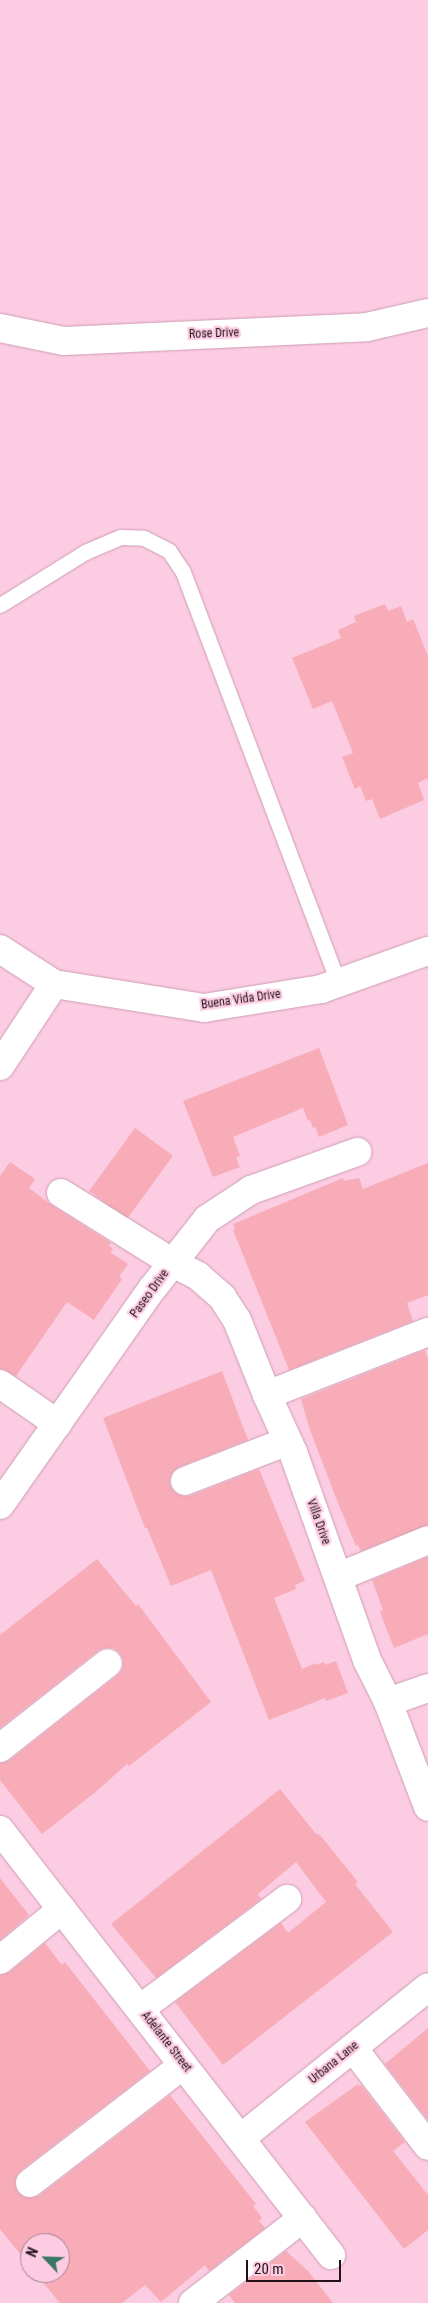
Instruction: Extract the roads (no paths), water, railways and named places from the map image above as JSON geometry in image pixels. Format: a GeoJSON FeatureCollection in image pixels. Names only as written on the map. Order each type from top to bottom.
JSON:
{"type":"FeatureCollection","features":[{"type":"Feature","properties":{"kind":"street","name":"Rose Drive"},"geometry":{"type":"LineString","coordinates":[[0,328],[64,341],[367,328],[428,313]]}},
{"type":"Feature","properties":{"kind":"street","name":"Buena Vida Drive"},"geometry":{"type":"LineString","coordinates":[[0,950],[54,984],[204,1008],[320,989],[426,959]]}},
{"type":"Feature","properties":{"kind":"street"},"geometry":{"type":"LineString","coordinates":[[0,1066],[54,984]]}},
{"type":"Feature","properties":{"kind":"street","name":"Paseo Drive"},"geometry":{"type":"LineString","coordinates":[[0,1505],[207,1219],[251,1190],[358,1152]]}},
{"type":"Feature","properties":{"kind":"street","name":"Villa Drive"},"geometry":{"type":"LineString","coordinates":[[61,1194],[173,1264],[198,1276],[222,1297],[237,1320],[288,1441],[367,1660],[388,1702],[428,1807]]}},
{"type":"Feature","properties":{"kind":"street"},"geometry":{"type":"LineString","coordinates":[[267,1395],[428,1332]]}},
{"type":"Feature","properties":{"kind":"street"},"geometry":{"type":"LineString","coordinates":[[0,1384],[58,1424]]}},
{"type":"Feature","properties":{"kind":"street"},"geometry":{"type":"LineString","coordinates":[[185,1481],[288,1441]]}},
{"type":"Feature","properties":{"kind":"street"},"geometry":{"type":"LineString","coordinates":[[338,1577],[428,1540]]}},
{"type":"Feature","properties":{"kind":"street"},"geometry":{"type":"LineString","coordinates":[[0,1748],[108,1663]]}},
{"type":"Feature","properties":{"kind":"street"},"geometry":{"type":"LineString","coordinates":[[388,1702],[428,1688]]}},
{"type":"Feature","properties":{"kind":"street","name":"Adelante Street"},"geometry":{"type":"LineString","coordinates":[[0,1830],[331,2255]]}},
{"type":"Feature","properties":{"kind":"street"},"geometry":{"type":"LineString","coordinates":[[140,2009],[287,1899]]}},
{"type":"Feature","properties":{"kind":"street"},"geometry":{"type":"LineString","coordinates":[[0,1960],[62,1909]]}},
{"type":"Feature","properties":{"kind":"street","name":"Urbana Lane"},"geometry":{"type":"LineString","coordinates":[[241,2138],[428,1987]]}},
{"type":"Feature","properties":{"kind":"street"},"geometry":{"type":"LineString","coordinates":[[353,2048],[428,2146]]}},
{"type":"Feature","properties":{"kind":"street"},"geometry":{"type":"LineString","coordinates":[[30,2183],[183,2064]]}},
{"type":"Feature","properties":{"kind":"street"},"geometry":{"type":"LineString","coordinates":[[193,2303],[302,2218]]}},
{"type":"Feature","properties":{"kind":"lane"},"geometry":{"type":"LineString","coordinates":[[0,605],[85,552],[121,537],[144,538],[169,551],[183,572],[338,983]]}}]}
